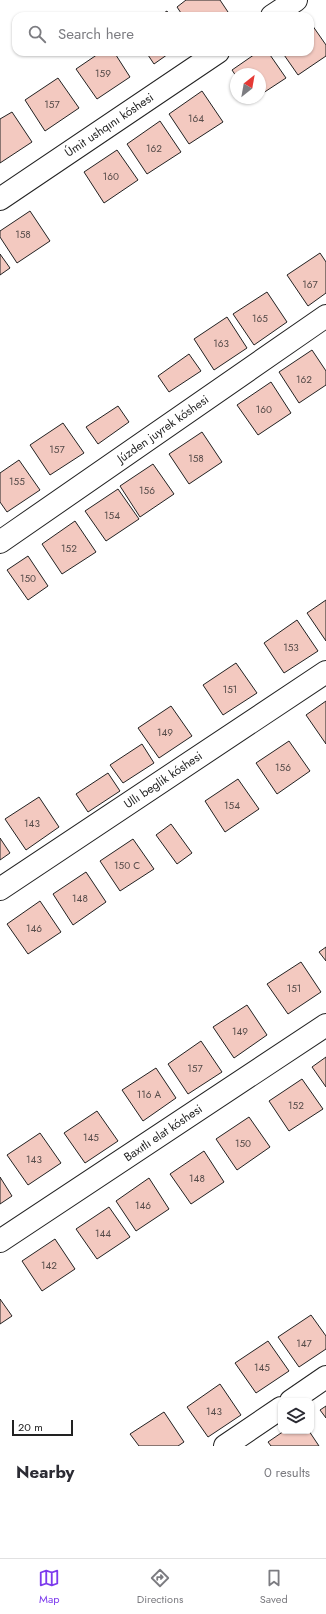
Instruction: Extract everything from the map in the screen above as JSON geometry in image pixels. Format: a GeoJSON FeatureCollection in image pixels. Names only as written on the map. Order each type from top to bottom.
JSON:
{"type":"FeatureCollection","features":[{"type":"Feature","properties":{"kind":"street"},"geometry":{"type":"LineString","coordinates":[[278,12],[296,0]]}},
{"type":"Feature","properties":{"kind":"street","name":"Úmit ushqını kóshesi"},"geometry":{"type":"LineString","coordinates":[[0,199],[212,56]]}},
{"type":"Feature","properties":{"kind":"street","name":"Júzden juyrek kóshesi"},"geometry":{"type":"LineString","coordinates":[[0,542],[326,316]]}},
{"type":"Feature","properties":{"kind":"street","name":"Ullı beglik kóshesi"},"geometry":{"type":"LineString","coordinates":[[0,889],[326,672]]}},
{"type":"Feature","properties":{"kind":"street","name":"Baxıtlı elat kóshesi"},"geometry":{"type":"LineString","coordinates":[[0,1241],[326,1025]]}},
{"type":"Feature","properties":{"kind":"street"},"geometry":{"type":"LineString","coordinates":[[295,1398],[326,1377]]}},
{"type":"Feature","properties":{"kind":"street"},"geometry":{"type":"LineString","coordinates":[[225,1446],[278,1410]]}},
{"type":"Feature","properties":{"kind":"building"},"geometry":{"type":"Polygon","coordinates":[[[186,0],[220,0],[228,12],[180,12],[177,7],[186,0]]]}},
{"type":"Feature","properties":{"kind":"building"},"geometry":{"type":"Polygon","coordinates":[[[314,28],[326,45],[326,56],[298,75],[285,56],[314,56],[314,28]]]}},
{"type":"Feature","properties":{"kind":"building"},"geometry":{"type":"Polygon","coordinates":[[[95,56],[117,56],[130,77],[97,99],[76,69],[95,56]]]}},
{"type":"Feature","properties":{"kind":"building"},"geometry":{"type":"Polygon","coordinates":[[[149,56],[165,56],[154,64],[149,56]]]}},
{"type":"Feature","properties":{"kind":"building"},"geometry":{"type":"Polygon","coordinates":[[[252,56],[271,56],[286,78],[266,91],[266,68],[235,68],[252,56]]]}},
{"type":"Feature","properties":{"kind":"building"},"geometry":{"type":"Polygon","coordinates":[[[58,78],[79,108],[45,131],[25,100],[58,78]]]}},
{"type":"Feature","properties":{"kind":"building"},"geometry":{"type":"Polygon","coordinates":[[[202,91],[223,122],[189,144],[169,114],[202,91]]]}},
{"type":"Feature","properties":{"kind":"building"},"geometry":{"type":"Polygon","coordinates":[[[12,112],[32,142],[0,163],[0,119],[12,112]]]}},
{"type":"Feature","properties":{"kind":"building"},"geometry":{"type":"Polygon","coordinates":[[[160,121],[181,152],[147,174],[127,144],[160,121]]]}},
{"type":"Feature","properties":{"kind":"building"},"geometry":{"type":"Polygon","coordinates":[[[117,150],[138,180],[104,203],[84,172],[117,150]]]}},
{"type":"Feature","properties":{"kind":"building"},"geometry":{"type":"Polygon","coordinates":[[[30,211],[50,241],[17,263],[0,237],[0,231],[30,211]]]}},
{"type":"Feature","properties":{"kind":"building"},"geometry":{"type":"Polygon","coordinates":[[[320,253],[326,262],[326,293],[308,306],[287,275],[320,253]]]}},
{"type":"Feature","properties":{"kind":"building"},"geometry":{"type":"Polygon","coordinates":[[[0,254],[10,268],[0,275],[0,254]]]}},
{"type":"Feature","properties":{"kind":"building"},"geometry":{"type":"Polygon","coordinates":[[[267,292],[287,322],[254,345],[233,314],[267,292]]]}},
{"type":"Feature","properties":{"kind":"building"},"geometry":{"type":"Polygon","coordinates":[[[227,317],[247,348],[214,370],[194,339],[227,317]]]}},
{"type":"Feature","properties":{"kind":"building"},"geometry":{"type":"Polygon","coordinates":[[[312,350],[326,371],[326,385],[299,403],[279,372],[312,350]]]}},
{"type":"Feature","properties":{"kind":"building"},"geometry":{"type":"Polygon","coordinates":[[[189,354],[201,371],[169,392],[158,376],[189,354]]]}},
{"type":"Feature","properties":{"kind":"building"},"geometry":{"type":"Polygon","coordinates":[[[271,382],[291,413],[258,435],[237,405],[271,382]]]}},
{"type":"Feature","properties":{"kind":"building"},"geometry":{"type":"Polygon","coordinates":[[[118,406],[129,422],[98,444],[86,427],[118,406]]]}},
{"type":"Feature","properties":{"kind":"building"},"geometry":{"type":"Polygon","coordinates":[[[63,423],[84,453],[50,475],[30,445],[63,423]]]}},
{"type":"Feature","properties":{"kind":"building"},"geometry":{"type":"Polygon","coordinates":[[[202,432],[222,462],[189,484],[169,454],[202,432]]]}},
{"type":"Feature","properties":{"kind":"building"},"geometry":{"type":"Polygon","coordinates":[[[19,460],[40,490],[7,512],[0,502],[0,473],[19,460]]]}},
{"type":"Feature","properties":{"kind":"building"},"geometry":{"type":"Polygon","coordinates":[[[153,464],[174,494],[140,517],[120,486],[153,464]]]}},
{"type":"Feature","properties":{"kind":"building"},"geometry":{"type":"Polygon","coordinates":[[[118,489],[139,519],[106,541],[85,511],[118,489]]]}},
{"type":"Feature","properties":{"kind":"building"},"geometry":{"type":"Polygon","coordinates":[[[75,521],[96,552],[62,574],[42,544],[75,521]]]}},
{"type":"Feature","properties":{"kind":"building"},"geometry":{"type":"Polygon","coordinates":[[[28,556],[48,586],[28,600],[7,570],[28,556]]]}},
{"type":"Feature","properties":{"kind":"building"},"geometry":{"type":"Polygon","coordinates":[[[326,600],[326,641],[307,613],[326,600]]]}},
{"type":"Feature","properties":{"kind":"building"},"geometry":{"type":"Polygon","coordinates":[[[297,620],[318,651],[284,673],[264,643],[297,620]]]}},
{"type":"Feature","properties":{"kind":"building"},"geometry":{"type":"Polygon","coordinates":[[[236,663],[257,693],[223,715],[203,685],[236,663]]]}},
{"type":"Feature","properties":{"kind":"building"},"geometry":{"type":"Polygon","coordinates":[[[326,701],[326,744],[306,715],[326,701]]]}},
{"type":"Feature","properties":{"kind":"building"},"geometry":{"type":"Polygon","coordinates":[[[171,706],[192,736],[159,758],[138,728],[171,706]]]}},
{"type":"Feature","properties":{"kind":"building"},"geometry":{"type":"Polygon","coordinates":[[[289,741],[310,771],[277,794],[256,763],[289,741]]]}},
{"type":"Feature","properties":{"kind":"building"},"geometry":{"type":"Polygon","coordinates":[[[142,744],[154,763],[123,783],[110,765],[142,744]]]}},
{"type":"Feature","properties":{"kind":"building"},"geometry":{"type":"Polygon","coordinates":[[[108,773],[120,791],[88,812],[76,794],[108,773]]]}},
{"type":"Feature","properties":{"kind":"building"},"geometry":{"type":"Polygon","coordinates":[[[238,779],[259,809],[225,832],[205,801],[238,779]]]}},
{"type":"Feature","properties":{"kind":"building"},"geometry":{"type":"Polygon","coordinates":[[[39,797],[59,827],[26,850],[5,819],[39,797]]]}},
{"type":"Feature","properties":{"kind":"building"},"geometry":{"type":"Polygon","coordinates":[[[171,824],[192,853],[177,864],[156,835],[171,824]]]}},
{"type":"Feature","properties":{"kind":"building"},"geometry":{"type":"Polygon","coordinates":[[[0,838],[10,853],[0,860],[0,838]]]}},
{"type":"Feature","properties":{"kind":"building"},"geometry":{"type":"Polygon","coordinates":[[[133,839],[154,869],[120,891],[100,861],[133,839]]]}},
{"type":"Feature","properties":{"kind":"building"},"geometry":{"type":"Polygon","coordinates":[[[86,872],[106,902],[73,925],[53,894],[86,872]]]}},
{"type":"Feature","properties":{"kind":"building"},"geometry":{"type":"Polygon","coordinates":[[[40,901],[61,932],[28,954],[7,924],[40,901]]]}},
{"type":"Feature","properties":{"kind":"building"},"geometry":{"type":"Polygon","coordinates":[[[326,947],[326,961],[319,952],[326,947]]]}},
{"type":"Feature","properties":{"kind":"building"},"geometry":{"type":"Polygon","coordinates":[[[301,962],[321,992],[288,1014],[267,984],[301,962]]]}},
{"type":"Feature","properties":{"kind":"building"},"geometry":{"type":"Polygon","coordinates":[[[247,1005],[267,1035],[234,1058],[213,1027],[247,1005]]]}},
{"type":"Feature","properties":{"kind":"building"},"geometry":{"type":"Polygon","coordinates":[[[201,1041],[222,1072],[188,1094],[168,1064],[201,1041]]]}},
{"type":"Feature","properties":{"kind":"building"},"geometry":{"type":"Polygon","coordinates":[[[326,1057],[326,1087],[312,1067],[326,1057]]]}},
{"type":"Feature","properties":{"kind":"building"},"geometry":{"type":"Polygon","coordinates":[[[156,1068],[176,1098],[143,1121],[122,1090],[156,1068]]]}},
{"type":"Feature","properties":{"kind":"building"},"geometry":{"type":"Polygon","coordinates":[[[302,1079],[323,1109],[289,1131],[269,1101],[302,1079]]]}},
{"type":"Feature","properties":{"kind":"building"},"geometry":{"type":"Polygon","coordinates":[[[97,1111],[118,1141],[85,1163],[64,1133],[97,1111]]]}},
{"type":"Feature","properties":{"kind":"building"},"geometry":{"type":"Polygon","coordinates":[[[249,1117],[270,1147],[237,1170],[216,1139],[249,1117]]]}},
{"type":"Feature","properties":{"kind":"building"},"geometry":{"type":"Polygon","coordinates":[[[40,1133],[61,1163],[28,1185],[7,1155],[40,1133]]]}},
{"type":"Feature","properties":{"kind":"building"},"geometry":{"type":"Polygon","coordinates":[[[204,1151],[224,1182],[191,1204],[170,1174],[204,1151]]]}},
{"type":"Feature","properties":{"kind":"building"},"geometry":{"type":"Polygon","coordinates":[[[0,1177],[12,1196],[0,1204],[0,1177]]]}},
{"type":"Feature","properties":{"kind":"building"},"geometry":{"type":"Polygon","coordinates":[[[149,1178],[169,1209],[136,1231],[116,1201],[149,1178]]]}},
{"type":"Feature","properties":{"kind":"building"},"geometry":{"type":"Polygon","coordinates":[[[109,1207],[130,1237],[97,1259],[76,1229],[109,1207]]]}},
{"type":"Feature","properties":{"kind":"building"},"geometry":{"type":"Polygon","coordinates":[[[55,1239],[75,1269],[42,1291],[22,1261],[55,1239]]]}},
{"type":"Feature","properties":{"kind":"building"},"geometry":{"type":"Polygon","coordinates":[[[0,1299],[12,1316],[0,1324],[0,1299]]]}},
{"type":"Feature","properties":{"kind":"building"},"geometry":{"type":"Polygon","coordinates":[[[311,1315],[326,1336],[326,1349],[299,1367],[278,1337],[311,1315]]]}},
{"type":"Feature","properties":{"kind":"building"},"geometry":{"type":"Polygon","coordinates":[[[268,1341],[289,1371],[256,1393],[235,1363],[268,1341]]]}},
{"type":"Feature","properties":{"kind":"building"},"geometry":{"type":"Polygon","coordinates":[[[220,1384],[241,1415],[208,1437],[187,1407],[220,1384]]]}},
{"type":"Feature","properties":{"kind":"building"},"geometry":{"type":"Polygon","coordinates":[[[326,1406],[326,1418],[320,1410],[326,1406]]]}},
{"type":"Feature","properties":{"kind":"building"},"geometry":{"type":"Polygon","coordinates":[[[164,1412],[184,1442],[178,1446],[139,1446],[130,1434],[164,1412]]]}},
{"type":"Feature","properties":{"kind":"building"},"geometry":{"type":"Polygon","coordinates":[[[280,1434],[311,1434],[319,1446],[271,1446],[268,1442],[280,1434]]]}}]}
